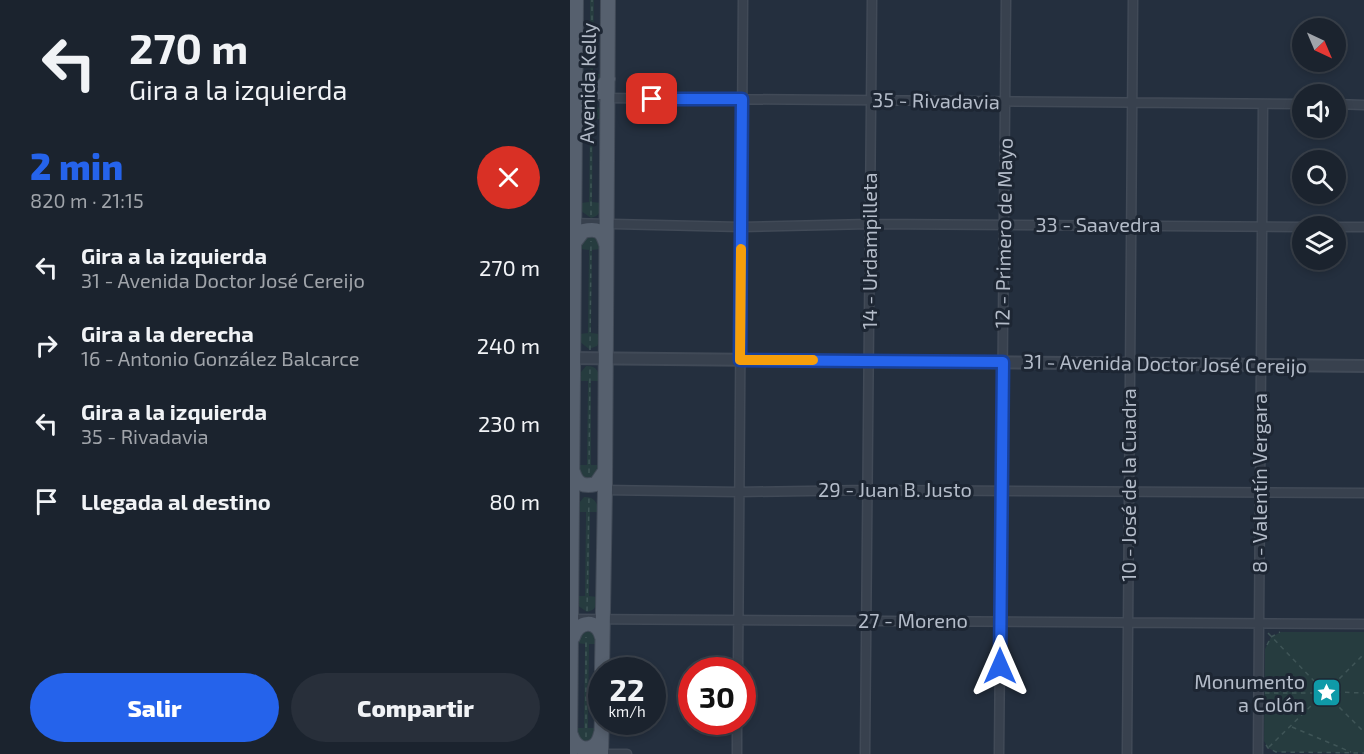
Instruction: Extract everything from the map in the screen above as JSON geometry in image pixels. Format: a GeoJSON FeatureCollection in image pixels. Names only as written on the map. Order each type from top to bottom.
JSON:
{"type":"FeatureCollection","features":[{"type":"Feature","properties":{"kind":"main road","name":"Avenida Kelly"},"geometry":{"type":"LineString","coordinates":[[570,754],[572,640],[579,620],[571,489],[573,470],[573,98],[576,79],[576,0]]}},
{"type":"Feature","properties":{"kind":"main road","name":"Avenida Kelly"},"geometry":{"type":"LineString","coordinates":[[602,657],[608,0]]}},
{"type":"Feature","properties":{"kind":"main road"},"geometry":{"type":"LineString","coordinates":[[576,79],[578,87],[591,96],[599,92],[608,79]]}},
{"type":"Feature","properties":{"kind":"main road"},"geometry":{"type":"LineString","coordinates":[[573,244],[583,231],[591,227],[603,236],[606,244]]}},
{"type":"Feature","properties":{"kind":"main road"},"geometry":{"type":"LineString","coordinates":[[573,470],[575,479],[580,485],[589,488],[596,484],[605,471]]}},
{"type":"Feature","properties":{"kind":"main road"},"geometry":{"type":"LineString","coordinates":[[579,620],[595,625],[600,630],[602,639]]}},
{"type":"Feature","properties":{"kind":"main road"},"geometry":{"type":"LineString","coordinates":[[571,733],[573,742],[578,747],[586,748],[593,747],[600,735]]}},
{"type":"Feature","properties":{"kind":"main road"},"geometry":{"type":"LineString","coordinates":[[601,735],[601,754]]}},
{"type":"Feature","properties":{"kind":"street"},"geometry":{"type":"LineString","coordinates":[[738,657],[743,0]]}},
{"type":"Feature","properties":{"kind":"street","name":"14 - Urdampilleta"},"geometry":{"type":"LineString","coordinates":[[866,754],[872,0]]}},
{"type":"Feature","properties":{"kind":"street","name":"12 - Primero de Mayo"},"geometry":{"type":"LineString","coordinates":[[999,754],[1006,0]]}},
{"type":"Feature","properties":{"kind":"street","name":"10 - José de la Cuadra"},"geometry":{"type":"LineString","coordinates":[[1127,754],[1133,0]]}},
{"type":"Feature","properties":{"kind":"street","name":"35 - Rivadavia"},"geometry":{"type":"LineString","coordinates":[[573,98],[591,96],[607,99],[1292,104]]}},
{"type":"Feature","properties":{"kind":"street","name":"8 - Valentín Vergara"},"geometry":{"type":"LineString","coordinates":[[1258,754],[1263,104]]}},
{"type":"Feature","properties":{"kind":"street"},"geometry":{"type":"LineString","coordinates":[[1346,105],[1364,105]]}},
{"type":"Feature","properties":{"kind":"street","name":"33 - Saavedra"},"geometry":{"type":"LineString","coordinates":[[572,223],[591,227],[606,224],[741,227],[870,224],[1292,227]]}},
{"type":"Feature","properties":{"kind":"street"},"geometry":{"type":"LineString","coordinates":[[1346,227],[1364,227]]}},
{"type":"Feature","properties":{"kind":"street","name":"31 - Avenida Doctor José Cereijo"},"geometry":{"type":"LineString","coordinates":[[572,358],[1364,366]]}},
{"type":"Feature","properties":{"kind":"street","name":"29 - Juan B. Justo"},"geometry":{"type":"LineString","coordinates":[[571,489],[739,492],[868,489],[1364,493]]}},
{"type":"Feature","properties":{"kind":"street","name":"27 - Moreno"},"geometry":{"type":"LineString","coordinates":[[579,620],[1364,624]]}},
{"type":"Feature","properties":{"kind":"street"},"geometry":{"type":"LineString","coordinates":[[737,735],[737,754]]}},
{"type":"Feature","properties":{"kind":"street"},"geometry":{"type":"LineString","coordinates":[[570,754],[627,754]]}},
{"type":"Feature","properties":{"kind":"path"},"geometry":{"type":"LineString","coordinates":[[586,748],[579,620],[589,488],[592,0]]}},
{"type":"Feature","properties":{"kind":"path"},"geometry":{"type":"LineString","coordinates":[[1259,624],[1318,685]]}},
{"type":"Feature","properties":{"kind":"path"},"geometry":{"type":"LineString","coordinates":[[1265,649],[1271,638],[1281,632]]}},
{"type":"Feature","properties":{"kind":"path"},"geometry":{"type":"LineString","coordinates":[[1332,685],[1364,654]]}},
{"type":"Feature","properties":{"kind":"path"},"geometry":{"type":"LineString","coordinates":[[1325,682],[1332,685],[1336,692],[1332,700],[1325,703],[1318,699],[1315,693],[1318,685],[1325,682]]}},
{"type":"Feature","properties":{"kind":"path"},"geometry":{"type":"LineString","coordinates":[[1336,692],[1364,693]]}},
{"type":"Feature","properties":{"kind":"path"},"geometry":{"type":"LineString","coordinates":[[1264,693],[1315,693]]}},
{"type":"Feature","properties":{"kind":"path"},"geometry":{"type":"LineString","coordinates":[[1268,748],[1318,699]]}},
{"type":"Feature","properties":{"kind":"path"},"geometry":{"type":"LineString","coordinates":[[1332,700],[1364,732]]}},
{"type":"Feature","properties":{"kind":"path"},"geometry":{"type":"LineString","coordinates":[[1291,726],[1352,753]]}},
{"type":"Feature","properties":{"kind":"path"},"geometry":{"type":"LineString","coordinates":[[1264,741],[1268,748],[1276,752],[1364,753]]}},
{"type":"Feature","properties":{"kind":"green space"},"geometry":{"type":"Polygon","coordinates":[[[590,0],[594,0],[593,74],[602,74],[602,79],[595,89],[584,85],[580,74],[590,74],[590,0]]]}},
{"type":"Feature","properties":{"kind":"green space"},"geometry":{"type":"Polygon","coordinates":[[[591,103],[600,109],[602,119],[593,119],[592,202],[602,203],[598,214],[591,218],[581,211],[580,203],[589,202],[590,119],[581,118],[583,108],[591,103]]]}},
{"type":"Feature","properties":{"kind":"green space"},"geometry":{"type":"Polygon","coordinates":[[[587,234],[598,238],[601,249],[592,250],[591,333],[600,334],[601,338],[597,346],[589,349],[580,342],[579,334],[588,333],[589,250],[580,249],[587,234]]]}},
{"type":"Feature","properties":{"kind":"green space"},"geometry":{"type":"Polygon","coordinates":[[[586,366],[595,368],[600,378],[600,381],[591,381],[591,465],[600,465],[596,478],[585,479],[579,474],[578,465],[587,465],[588,381],[579,381],[581,372],[586,366]]]}},
{"type":"Feature","properties":{"kind":"green space"},"geometry":{"type":"Polygon","coordinates":[[[584,497],[595,501],[599,512],[590,512],[589,596],[598,597],[596,607],[587,612],[577,605],[576,596],[585,596],[586,512],[577,512],[579,503],[584,497]]]}},
{"type":"Feature","properties":{"kind":"green space"},"geometry":{"type":"Polygon","coordinates":[[[584,629],[595,632],[598,644],[589,644],[588,657],[588,735],[595,735],[586,744],[578,739],[575,728],[584,728],[585,644],[576,643],[584,629]]]}},
{"type":"Feature","properties":{"kind":"green space"},"geometry":{"type":"Polygon","coordinates":[[[1281,632],[1364,632],[1364,753],[1276,752],[1268,748],[1264,741],[1265,649],[1271,637],[1281,632]]]}},
{"type":"Feature","properties":{"kind":"slow traffic"},"geometry":{"type":"LineString","coordinates":[[741,249],[740,360],[813,360]]}},
{"type":"Feature","properties":{"kind":"place","name":"Monumento a Colón"},"geometry":{"type":"Point","coordinates":[1326,693]}},
{"type":"Feature","properties":{"kind":"route"},"geometry":{"type":"LineString","coordinates":[[652,99],[742,99],[740,360],[1003,362],[1000,666]]}}]}
